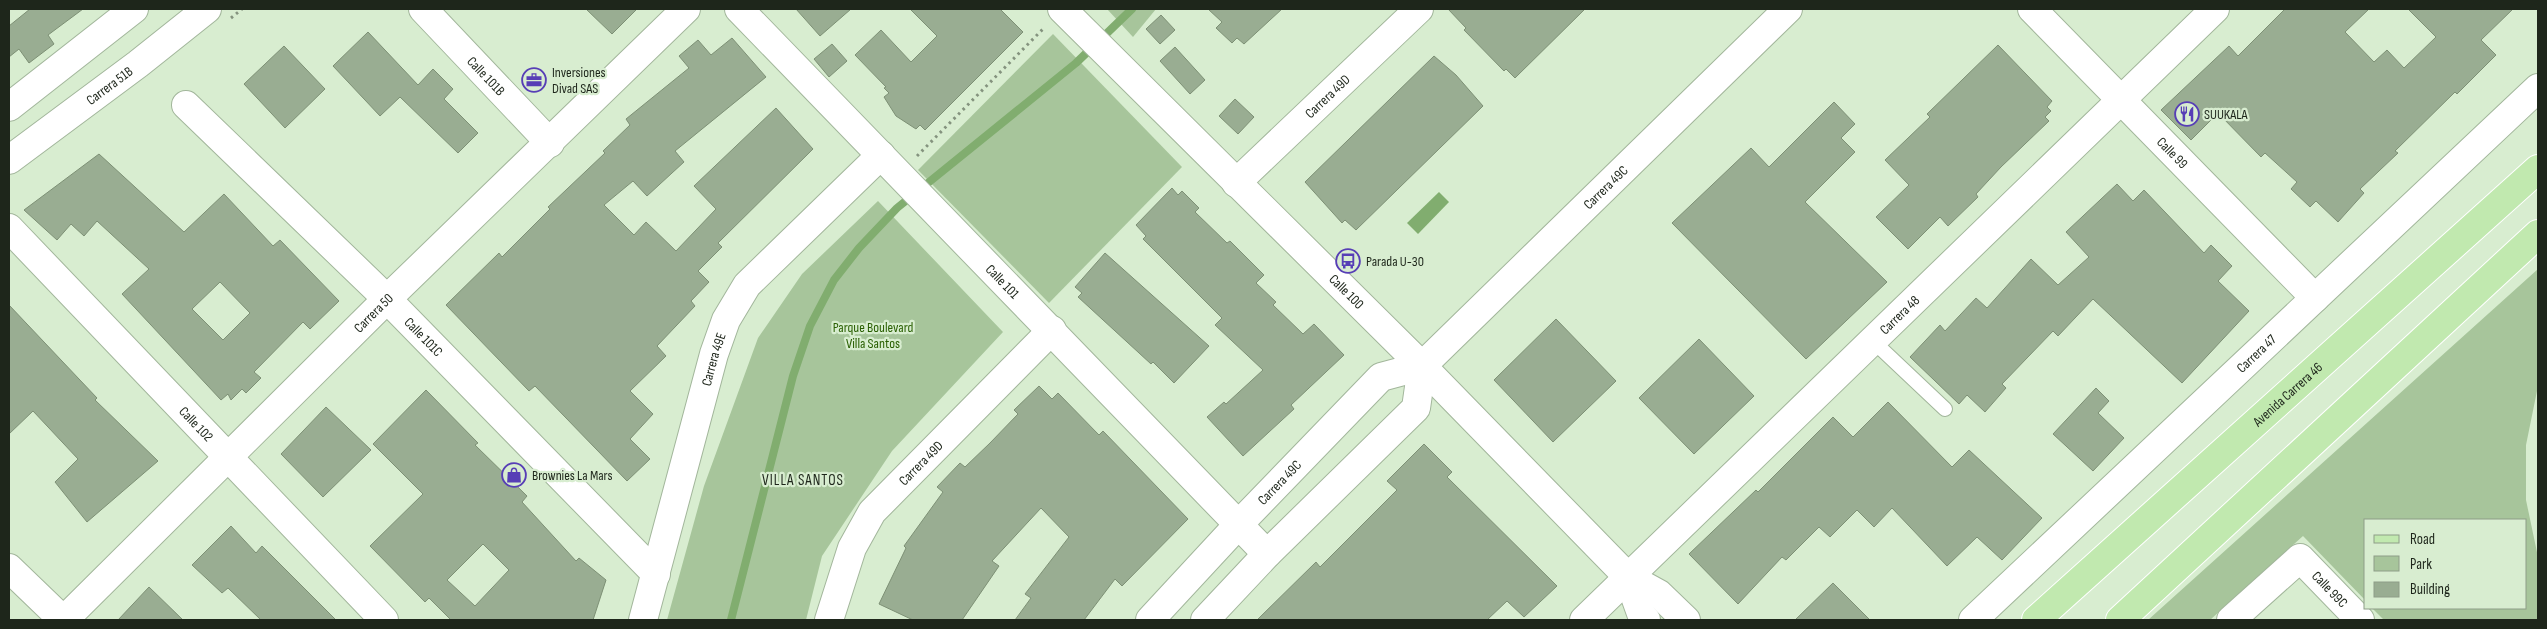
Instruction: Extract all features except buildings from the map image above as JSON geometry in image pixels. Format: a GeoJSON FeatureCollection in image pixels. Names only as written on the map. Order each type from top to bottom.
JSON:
{"type":"FeatureCollection","features":[{"type":"Feature","properties":{"kind":"main road","name":"Avenida Carrera 46"},"geometry":{"type":"LineString","coordinates":[[2036,620],[2538,170]]}},
{"type":"Feature","properties":{"kind":"main road"},"geometry":{"type":"LineString","coordinates":[[2120,620],[2538,234]]}},
{"type":"Feature","properties":{"kind":"street"},"geometry":{"type":"LineString","coordinates":[[9,107],[134,9]]}},
{"type":"Feature","properties":{"kind":"street","name":"Carrera 51B"},"geometry":{"type":"LineString","coordinates":[[9,160],[138,64],[207,9]]}},
{"type":"Feature","properties":{"kind":"street","name":"Calle 101B"},"geometry":{"type":"LineString","coordinates":[[423,9],[550,143]]}},
{"type":"Feature","properties":{"kind":"street","name":"Carrera 50"},"geometry":{"type":"LineString","coordinates":[[64,620],[387,299],[550,143],[686,9]]}},
{"type":"Feature","properties":{"kind":"street","name":"Calle 101"},"geometry":{"type":"LineString","coordinates":[[739,9],[1052,330],[1266,554]]}},
{"type":"Feature","properties":{"kind":"street","name":"Calle 100"},"geometry":{"type":"LineString","coordinates":[[1062,9],[1422,366],[1628,577],[1659,594],[1686,620]]}},
{"type":"Feature","properties":{"kind":"street","name":"Carrera 49D"},"geometry":{"type":"LineString","coordinates":[[1236,183],[1419,9]]}},
{"type":"Feature","properties":{"kind":"street","name":"Carrera 49C"},"geometry":{"type":"LineString","coordinates":[[1150,620],[1238,525],[1381,378],[1422,366],[1788,9]]}},
{"type":"Feature","properties":{"kind":"street","name":"Calle 99"},"geometry":{"type":"LineString","coordinates":[[2032,9],[2314,298]]}},
{"type":"Feature","properties":{"kind":"street","name":"Carrera 48"},"geometry":{"type":"LineString","coordinates":[[1584,620],[1874,342],[2215,9]]}},
{"type":"Feature","properties":{"kind":"street","name":"Carrera 47"},"geometry":{"type":"LineString","coordinates":[[1973,620],[2538,88]]}},
{"type":"Feature","properties":{"kind":"street","name":"Calle 101C"},"geometry":{"type":"LineString","coordinates":[[186,105],[387,299],[656,574]]}},
{"type":"Feature","properties":{"kind":"street","name":"Carrera 49E"},"geometry":{"type":"LineString","coordinates":[[643,620],[714,354],[726,320],[747,285],[895,170]]}},
{"type":"Feature","properties":{"kind":"street","name":"Calle 102"},"geometry":{"type":"LineString","coordinates":[[9,228],[384,620]]}},
{"type":"Feature","properties":{"kind":"street","name":"Carrera 49D"},"geometry":{"type":"LineString","coordinates":[[829,620],[852,548],[872,512],[1052,330]]}},
{"type":"Feature","properties":{"kind":"street"},"geometry":{"type":"LineString","coordinates":[[1205,620],[1266,554],[1416,408],[1422,366]]}},
{"type":"Feature","properties":{"kind":"street","name":"Calle 99C"},"geometry":{"type":"LineString","coordinates":[[2231,620],[2300,558],[2360,620]]}},
{"type":"Feature","properties":{"kind":"street"},"geometry":{"type":"LineString","coordinates":[[9,568],[64,620]]}},
{"type":"Feature","properties":{"kind":"street","name":"Calle 100"},"geometry":{"type":"LineString","coordinates":[[1628,577],[1642,616],[1646,620]]}},
{"type":"Feature","properties":{"kind":"lane"},"geometry":{"type":"LineString","coordinates":[[1874,342],[1945,409]]}},
{"type":"Feature","properties":{"kind":"path"},"geometry":{"type":"LineString","coordinates":[[895,170],[1062,9]]}},
{"type":"Feature","properties":{"kind":"green space"},"geometry":{"type":"Polygon","coordinates":[[[1107,9],[1156,9],[1133,37],[1107,9]]]}},
{"type":"Feature","properties":{"kind":"green space"},"geometry":{"type":"Polygon","coordinates":[[[1053,34],[1182,167],[1049,303],[918,170],[1053,34]]]}},
{"type":"Feature","properties":{"kind":"green space","name":"Parque Boulevard Villa Santos"},"geometry":{"type":"Polygon","coordinates":[[[878,201],[1003,332],[892,451],[822,556],[806,620],[667,620],[704,486],[758,338],[802,274],[878,201]]]}},
{"type":"Feature","properties":{"kind":"green space"},"geometry":{"type":"Polygon","coordinates":[[[2538,269],[2538,386],[2526,445],[2526,500],[2538,557],[2538,620],[2384,620],[2373,609],[2527,609],[2527,519],[2364,519],[2364,599],[2303,536],[2210,620],[2148,620],[2538,269]]]}},
{"type":"Feature","properties":{"kind":"shaded area"},"geometry":{"type":"Polygon","coordinates":[[[1439,192],[1449,202],[1418,234],[1407,223],[1439,192]]]}},
{"type":"Feature","properties":{"kind":"waterway"},"geometry":{"type":"LineString","coordinates":[[731,620],[793,376],[810,326],[834,280],[859,248],[897,208],[1076,63],[1132,9]]}},
{"type":"Feature","properties":{"kind":"place","name":"Inversiones Divad SAS"},"geometry":{"type":"Point","coordinates":[534,80]}},
{"type":"Feature","properties":{"kind":"place","name":"SUUKALA"},"geometry":{"type":"Point","coordinates":[2187,114]}},
{"type":"Feature","properties":{"kind":"place","name":"Parada U-30"},"geometry":{"type":"Point","coordinates":[1348,261]}},
{"type":"Feature","properties":{"kind":"place","name":"Brownies La Mars"},"geometry":{"type":"Point","coordinates":[514,475]}},
{"type":"Feature","properties":{"kind":"district","name":"VILLA SANTOS"},"geometry":{"type":"Point","coordinates":[803,480]}}]}
